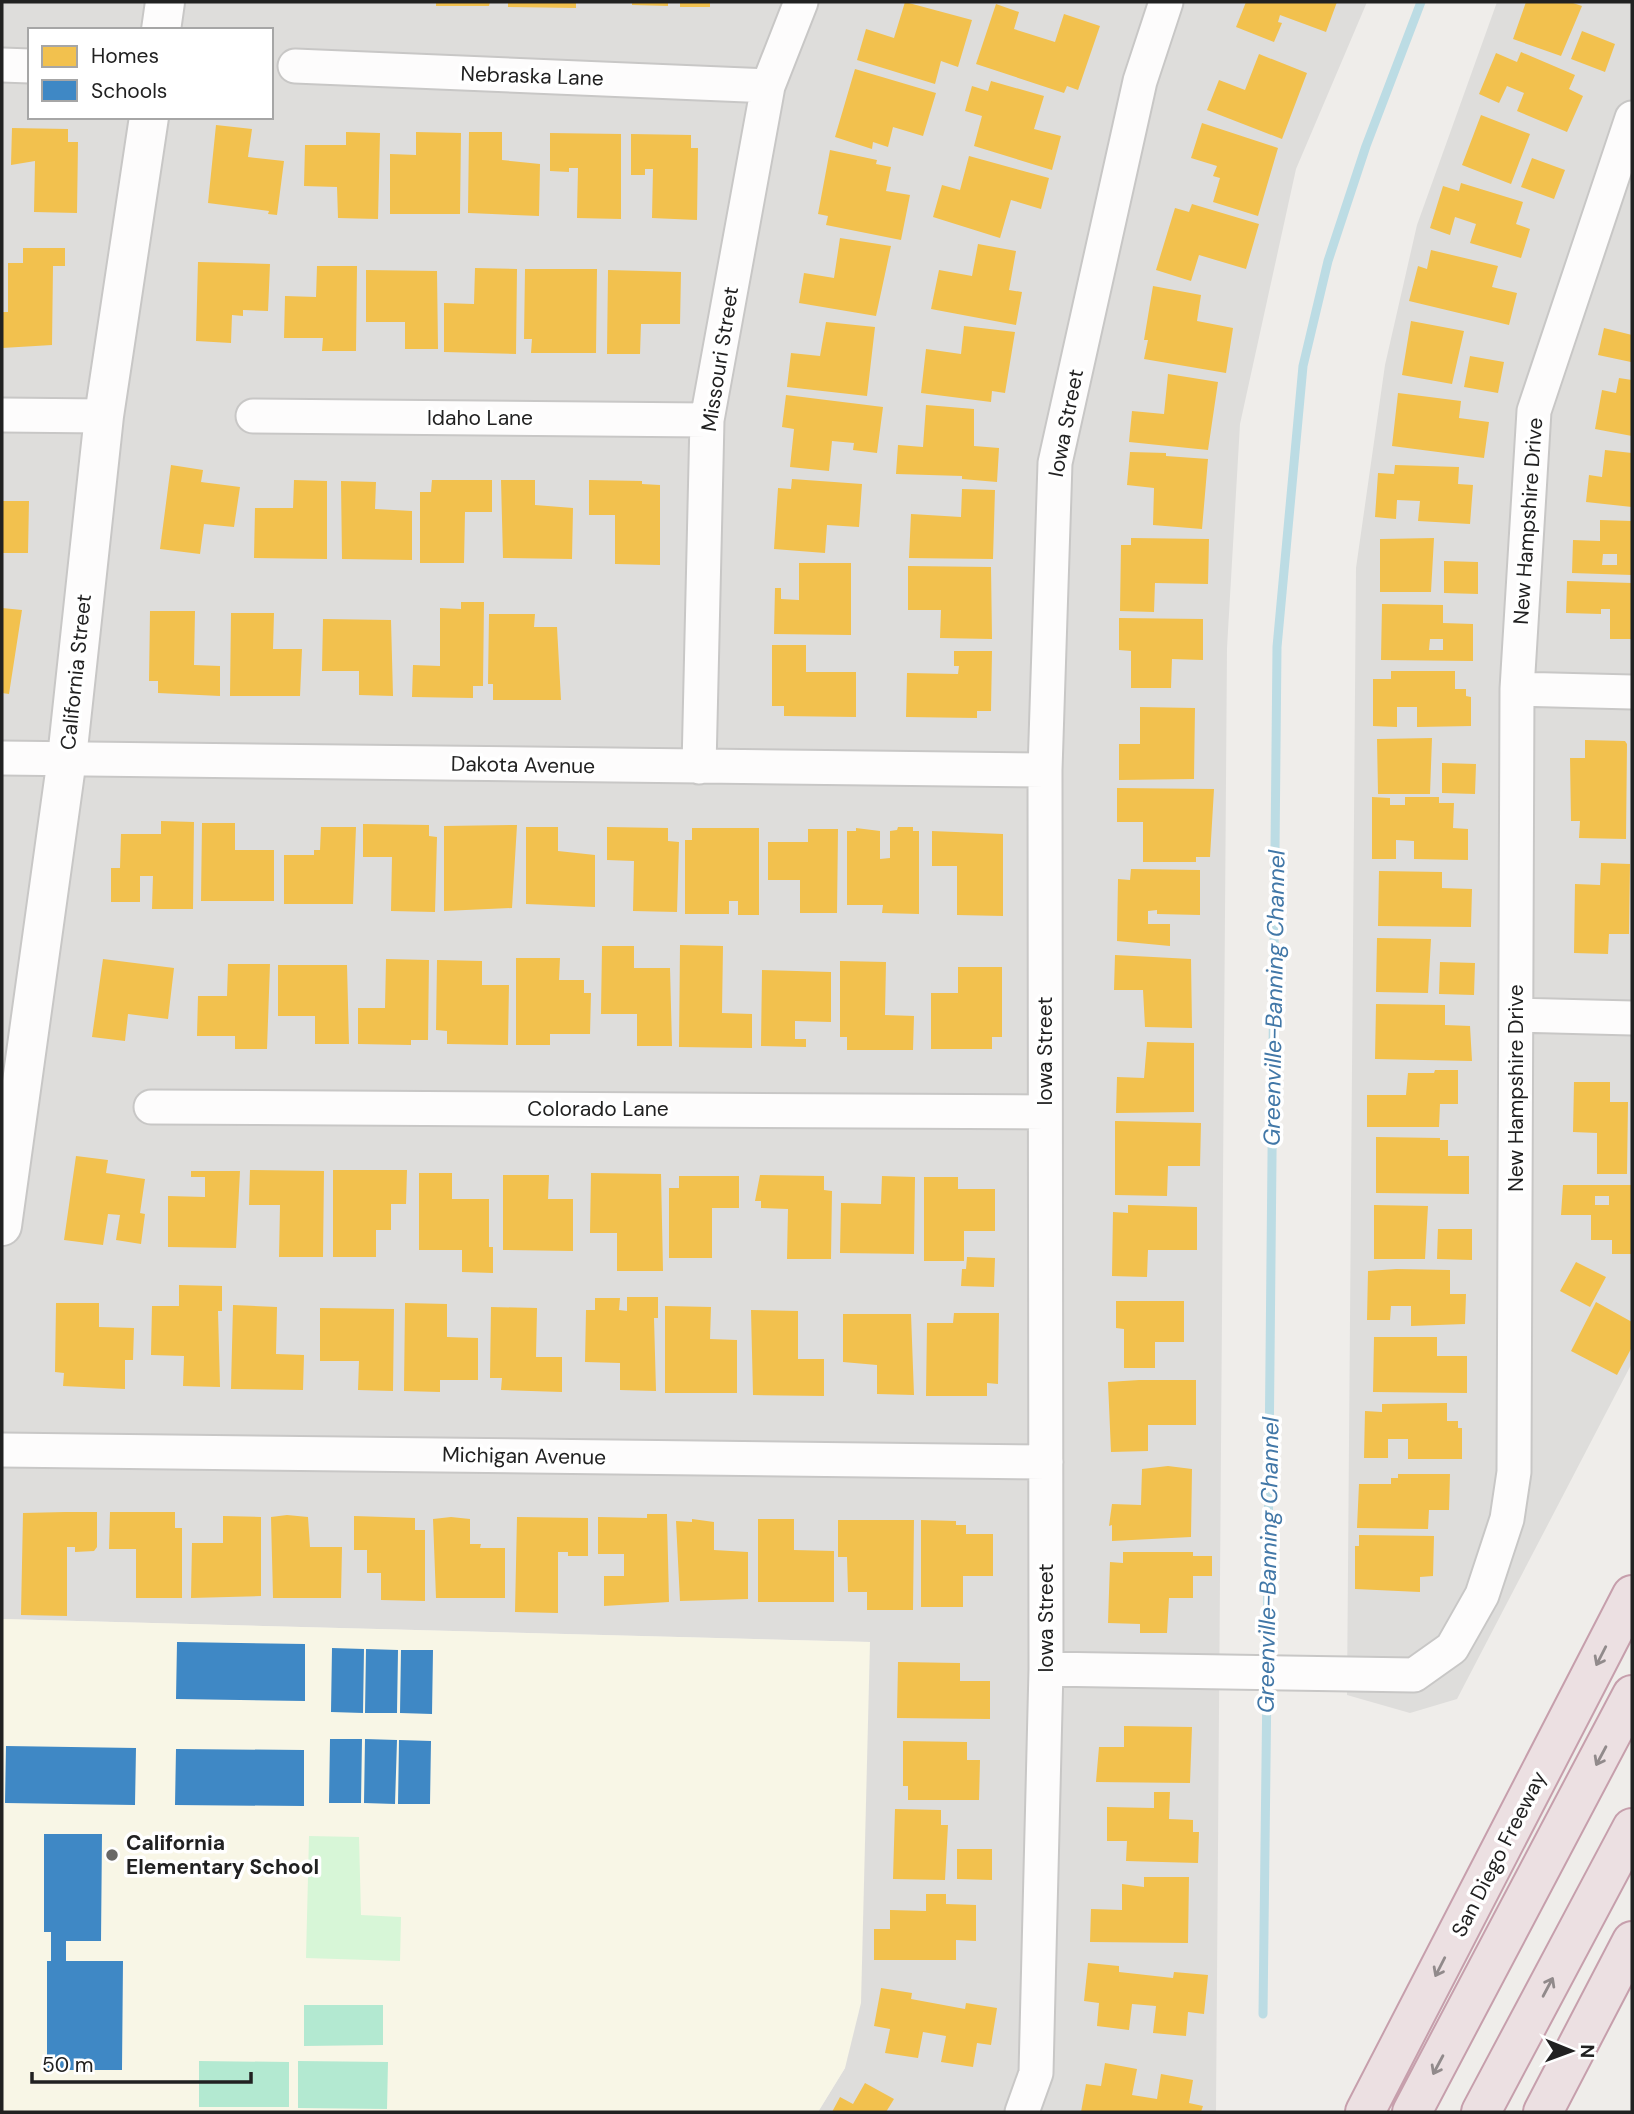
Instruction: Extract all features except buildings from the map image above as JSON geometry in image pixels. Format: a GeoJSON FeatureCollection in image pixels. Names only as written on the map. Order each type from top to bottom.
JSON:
{"type":"FeatureCollection","features":[{"type":"Feature","properties":{"kind":"highway","name":"San Diego Freeway"},"geometry":{"type":"LineString","coordinates":[[1365,2112],[1632,1595]]}},
{"type":"Feature","properties":{"kind":"highway"},"geometry":{"type":"LineString","coordinates":[[1412,2112],[1632,1695]]}},
{"type":"Feature","properties":{"kind":"highway"},"geometry":{"type":"LineString","coordinates":[[1481,2112],[1632,1828]]}},
{"type":"Feature","properties":{"kind":"highway"},"geometry":{"type":"LineString","coordinates":[[1543,2112],[1632,1941]]}},
{"type":"Feature","properties":{"kind":"street"},"geometry":{"type":"LineString","coordinates":[[162,28],[165,2]]}},
{"type":"Feature","properties":{"kind":"street","name":"Missouri Street"},"geometry":{"type":"LineString","coordinates":[[699,767],[707,420],[768,86],[801,2]]}},
{"type":"Feature","properties":{"kind":"street","name":"Iowa Street"},"geometry":{"type":"LineString","coordinates":[[1022,2112],[1036,2073],[1046,1670],[1045,770],[1055,463],[1140,81],[1166,2]]}},
{"type":"Feature","properties":{"kind":"street"},"geometry":{"type":"LineString","coordinates":[[2,65],[28,66]]}},
{"type":"Feature","properties":{"kind":"street","name":"Nebraska Lane"},"geometry":{"type":"LineString","coordinates":[[295,66],[768,86]]}},
{"type":"Feature","properties":{"kind":"street","name":"New Hampshire Drive"},"geometry":{"type":"LineString","coordinates":[[1046,1670],[1414,1675],[1452,1648],[1482,1595],[1507,1519],[1514,1472],[1517,689],[1534,411],[1632,118]]}},
{"type":"Feature","properties":{"kind":"street","name":"California Street"},"geometry":{"type":"LineString","coordinates":[[2,1226],[10,1106],[67,758],[103,416],[149,119]]}},
{"type":"Feature","properties":{"kind":"street"},"geometry":{"type":"LineString","coordinates":[[2,415],[103,416]]}},
{"type":"Feature","properties":{"kind":"street","name":"Idaho Lane"},"geometry":{"type":"LineString","coordinates":[[253,416],[707,420]]}},
{"type":"Feature","properties":{"kind":"street"},"geometry":{"type":"LineString","coordinates":[[1517,689],[1632,692]]}},
{"type":"Feature","properties":{"kind":"street","name":"Dakota Avenue"},"geometry":{"type":"LineString","coordinates":[[2,758],[1045,770]]}},
{"type":"Feature","properties":{"kind":"street"},"geometry":{"type":"LineString","coordinates":[[1517,1015],[1632,1018]]}},
{"type":"Feature","properties":{"kind":"street","name":"Colorado Lane"},"geometry":{"type":"LineString","coordinates":[[151,1107],[1045,1112]]}},
{"type":"Feature","properties":{"kind":"street","name":"Michigan Avenue"},"geometry":{"type":"LineString","coordinates":[[2,1450],[1045,1462]]}},
{"type":"Feature","properties":{"kind":"shaded area"},"geometry":{"type":"Polygon","coordinates":[[[2,2],[1367,2],[1296,169],[1240,424],[1227,648],[1216,2112],[818,2112],[845,2068],[869,1642],[2,1619],[2,2]]]}},
{"type":"Feature","properties":{"kind":"shaded area"},"geometry":{"type":"Polygon","coordinates":[[[1497,2],[1632,2],[1632,1363],[1457,1699],[1410,1713],[1347,1695],[1356,568],[1385,365],[1417,225],[1497,2]]]}},
{"type":"Feature","properties":{"kind":"shaded area"},"geometry":{"type":"Polygon","coordinates":[[[2,1619],[870,1642],[861,2003],[845,2068],[818,2112],[2,2112],[2,1619]]]}},
{"type":"Feature","properties":{"kind":"green space"},"geometry":{"type":"Polygon","coordinates":[[[309,1836],[359,1837],[361,1915],[401,1917],[400,1961],[306,1958],[309,1836]]]}},
{"type":"Feature","properties":{"kind":"green space"},"geometry":{"type":"Polygon","coordinates":[[[304,2005],[383,2005],[383,2045],[304,2046],[304,2005]]]}},
{"type":"Feature","properties":{"kind":"green space"},"geometry":{"type":"Polygon","coordinates":[[[199,2061],[289,2062],[289,2107],[199,2107],[199,2061]]]}},
{"type":"Feature","properties":{"kind":"green space"},"geometry":{"type":"Polygon","coordinates":[[[298,2061],[388,2062],[387,2109],[298,2108],[298,2061]]]}},
{"type":"Feature","properties":{"kind":"waterway","name":"Greenville-Banning Channel"},"geometry":{"type":"LineString","coordinates":[[1267,1666],[1277,647],[1303,366],[1328,261],[1366,146],[1421,2]]}},
{"type":"Feature","properties":{"kind":"waterway","name":"Greenville-Banning Channel"},"geometry":{"type":"LineString","coordinates":[[1263,2014],[1267,1680]]}},
{"type":"Feature","properties":{"kind":"place","name":"California Elementary School"},"geometry":{"type":"Point","coordinates":[112,1855]}}]}
